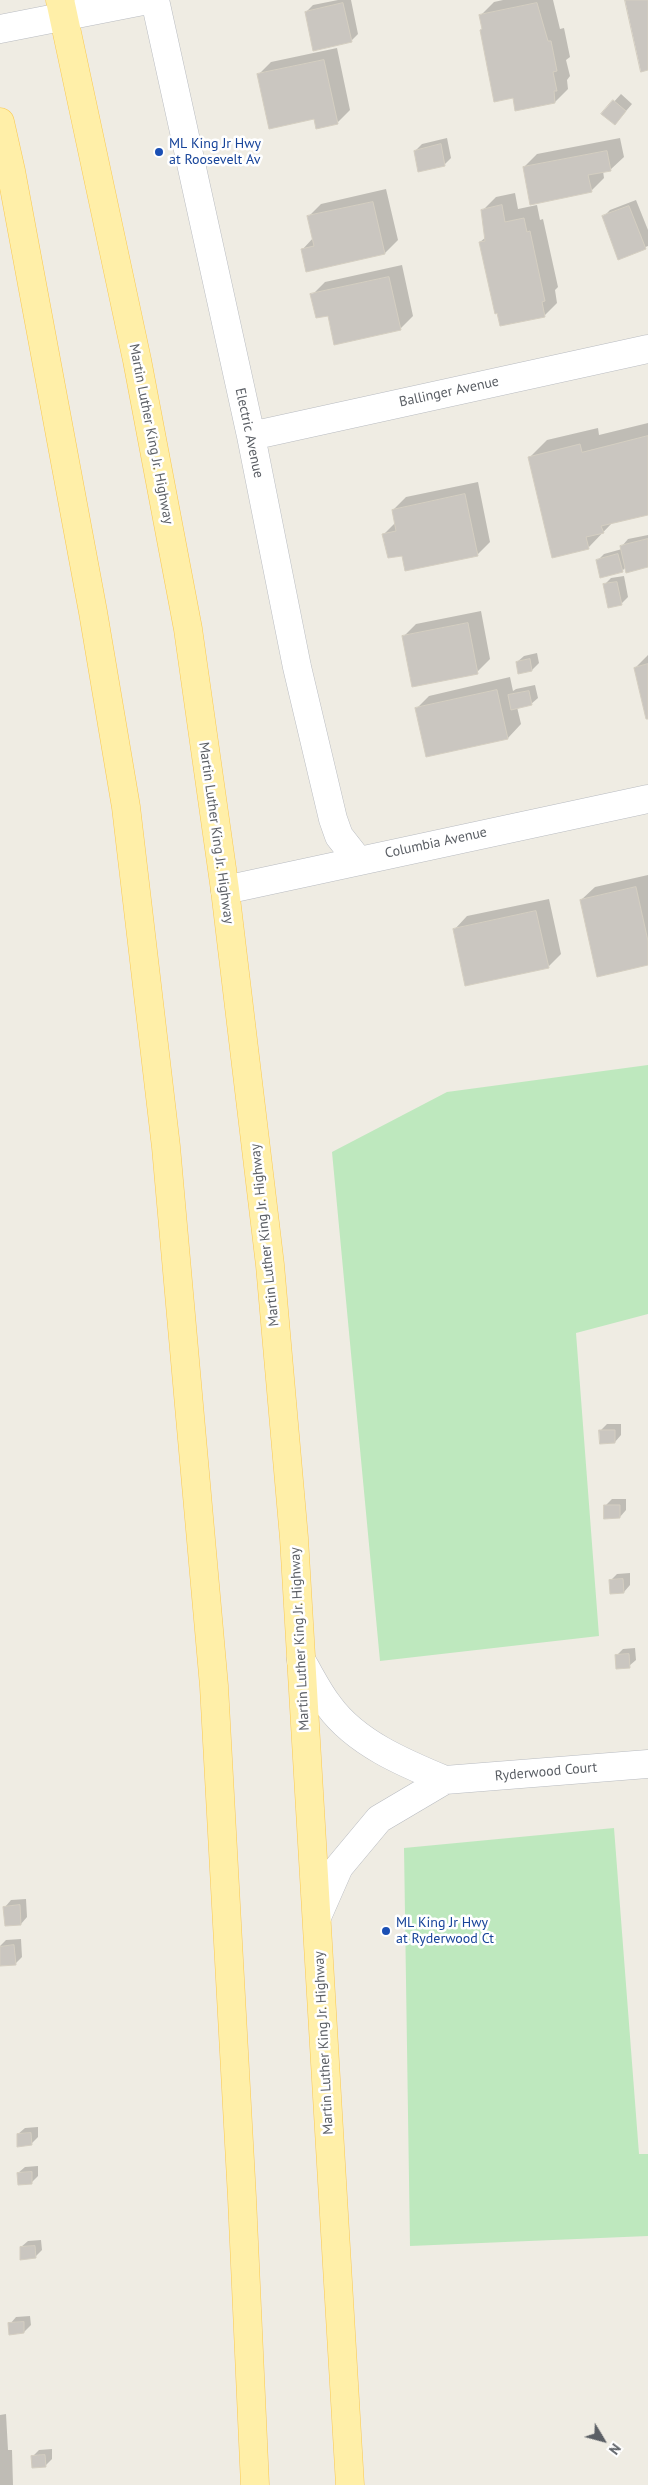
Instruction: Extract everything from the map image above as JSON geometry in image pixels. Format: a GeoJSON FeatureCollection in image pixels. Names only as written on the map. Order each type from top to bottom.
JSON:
{"type":"FeatureCollection","features":[{"type":"Feature","properties":{"kind":"main road","name":"Martin Luther King Jr. Highway"},"geometry":{"type":"LineString","coordinates":[[62,8],[137,360],[188,629],[225,890],[270,1265],[294,1538],[350,2485]]}},
{"type":"Feature","properties":{"kind":"main road"},"geometry":{"type":"LineString","coordinates":[[0,122],[11,171],[93,612],[126,807],[154,1042],[214,1686],[242,2198],[255,2485]]}},
{"type":"Feature","properties":{"kind":"street"},"geometry":{"type":"LineString","coordinates":[[0,29],[62,8],[148,0]]}},
{"type":"Feature","properties":{"kind":"street","name":"Electric Avenue"},"geometry":{"type":"LineString","coordinates":[[155,0],[250,436],[297,667],[332,819],[339,836],[357,859]]}},
{"type":"Feature","properties":{"kind":"street","name":"Ballinger Avenue"},"geometry":{"type":"LineString","coordinates":[[250,436],[648,348]]}},
{"type":"Feature","properties":{"kind":"street","name":"Columbia Avenue"},"geometry":{"type":"LineString","coordinates":[[225,890],[307,873],[357,859],[648,799]]}},
{"type":"Feature","properties":{"kind":"street","name":"Ryderwood Court"},"geometry":{"type":"LineString","coordinates":[[301,1660],[329,1707],[342,1721],[392,1758],[445,1780]]}},
{"type":"Feature","properties":{"kind":"street","name":"Ryderwood Court"},"geometry":{"type":"LineString","coordinates":[[317,1917],[339,1867],[379,1819],[445,1780],[648,1764]]}},
{"type":"Feature","properties":{"kind":"green space"},"geometry":{"type":"Polygon","coordinates":[[[648,1065],[648,1314],[576,1333],[599,1636],[380,1661],[332,1152],[447,1092],[648,1065]]]}},
{"type":"Feature","properties":{"kind":"green space"},"geometry":{"type":"Polygon","coordinates":[[[614,1828],[639,2154],[648,2154],[648,2236],[410,2246],[404,1848],[614,1828]]]}},
{"type":"Feature","properties":{"kind":"building"},"geometry":{"type":"Polygon","coordinates":[[[625,0],[648,0],[648,70],[641,72],[625,0]]]}},
{"type":"Feature","properties":{"kind":"building"},"geometry":{"type":"Polygon","coordinates":[[[343,3],[352,42],[313,51],[305,12],[343,3]]]}},
{"type":"Feature","properties":{"kind":"building"},"geometry":{"type":"Polygon","coordinates":[[[537,3],[548,41],[551,41],[557,71],[553,72],[557,91],[554,91],[555,103],[515,111],[513,98],[494,102],[480,30],[482,29],[479,15],[537,3]]]}},
{"type":"Feature","properties":{"kind":"building"},"geometry":{"type":"Polygon","coordinates":[[[324,60],[338,124],[316,129],[314,119],[269,129],[257,74],[324,60]]]}},
{"type":"Feature","properties":{"kind":"building"},"geometry":{"type":"Polygon","coordinates":[[[613,100],[626,111],[615,125],[601,114],[613,100]]]}},
{"type":"Feature","properties":{"kind":"building"},"geometry":{"type":"Polygon","coordinates":[[[441,144],[445,166],[418,172],[414,151],[441,144]]]}},
{"type":"Feature","properties":{"kind":"building"},"geometry":{"type":"Polygon","coordinates":[[[607,151],[611,171],[588,175],[592,192],[530,205],[523,167],[607,151]]]}},
{"type":"Feature","properties":{"kind":"building"},"geometry":{"type":"Polygon","coordinates":[[[373,202],[385,254],[306,272],[301,249],[314,246],[307,216],[373,202]]]}},
{"type":"Feature","properties":{"kind":"building"},"geometry":{"type":"Polygon","coordinates":[[[502,205],[505,222],[524,218],[527,232],[530,231],[545,301],[542,302],[545,317],[500,326],[497,313],[495,314],[479,242],[485,241],[481,210],[502,205]]]}},
{"type":"Feature","properties":{"kind":"building"},"geometry":{"type":"Polygon","coordinates":[[[629,206],[646,249],[618,260],[602,216],[629,206]]]}},
{"type":"Feature","properties":{"kind":"building"},"geometry":{"type":"Polygon","coordinates":[[[389,277],[401,330],[334,345],[328,316],[316,318],[310,294],[389,277]]]}},
{"type":"Feature","properties":{"kind":"building"},"geometry":{"type":"Polygon","coordinates":[[[648,436],[648,515],[601,526],[604,533],[586,537],[589,549],[552,558],[528,457],[580,444],[582,452],[648,436]]]}},
{"type":"Feature","properties":{"kind":"building"},"geometry":{"type":"Polygon","coordinates":[[[465,494],[478,556],[405,571],[402,556],[388,558],[382,534],[396,531],[392,510],[465,494]]]}},
{"type":"Feature","properties":{"kind":"building"},"geometry":{"type":"Polygon","coordinates":[[[648,539],[648,567],[626,573],[620,546],[648,539]]]}},
{"type":"Feature","properties":{"kind":"building"},"geometry":{"type":"Polygon","coordinates":[[[618,554],[623,572],[600,578],[596,560],[618,554]]]}},
{"type":"Feature","properties":{"kind":"building"},"geometry":{"type":"Polygon","coordinates":[[[617,582],[622,605],[608,608],[603,584],[617,582]]]}},
{"type":"Feature","properties":{"kind":"building"},"geometry":{"type":"Polygon","coordinates":[[[468,623],[478,674],[412,687],[402,636],[468,623]]]}},
{"type":"Feature","properties":{"kind":"building"},"geometry":{"type":"Polygon","coordinates":[[[530,659],[532,671],[518,674],[516,662],[530,659]]]}},
{"type":"Feature","properties":{"kind":"building"},"geometry":{"type":"Polygon","coordinates":[[[648,664],[648,719],[646,719],[634,668],[648,664]]]}},
{"type":"Feature","properties":{"kind":"building"},"geometry":{"type":"Polygon","coordinates":[[[497,690],[508,739],[426,757],[415,708],[497,690]]]}},
{"type":"Feature","properties":{"kind":"building"},"geometry":{"type":"Polygon","coordinates":[[[529,691],[532,705],[511,710],[508,695],[529,691]]]}},
{"type":"Feature","properties":{"kind":"building"},"geometry":{"type":"Polygon","coordinates":[[[636,887],[648,941],[648,965],[597,977],[580,900],[636,887]]]}},
{"type":"Feature","properties":{"kind":"building"},"geometry":{"type":"Polygon","coordinates":[[[536,911],[549,968],[465,986],[453,929],[536,911]]]}},
{"type":"Feature","properties":{"kind":"building"},"geometry":{"type":"Polygon","coordinates":[[[599,1430],[615,1430],[615,1443],[600,1444],[599,1430]]]}},
{"type":"Feature","properties":{"kind":"building"},"geometry":{"type":"Polygon","coordinates":[[[604,1505],[620,1505],[620,1518],[604,1519],[604,1505]]]}},
{"type":"Feature","properties":{"kind":"building"},"geometry":{"type":"Polygon","coordinates":[[[623,1579],[624,1593],[610,1594],[609,1580],[623,1579]]]}},
{"type":"Feature","properties":{"kind":"building"},"geometry":{"type":"Polygon","coordinates":[[[629,1654],[630,1668],[616,1669],[615,1655],[629,1654]]]}},
{"type":"Feature","properties":{"kind":"building"},"geometry":{"type":"Polygon","coordinates":[[[20,1905],[21,1925],[5,1926],[3,1907],[20,1905]]]}},
{"type":"Feature","properties":{"kind":"building"},"geometry":{"type":"Polygon","coordinates":[[[14,1945],[16,1965],[0,1966],[0,1947],[14,1945]]]}},
{"type":"Feature","properties":{"kind":"building"},"geometry":{"type":"Polygon","coordinates":[[[31,2133],[32,2145],[17,2147],[17,2134],[31,2133]]]}},
{"type":"Feature","properties":{"kind":"building"},"geometry":{"type":"Polygon","coordinates":[[[32,2172],[32,2184],[18,2185],[17,2173],[32,2172]]]}},
{"type":"Feature","properties":{"kind":"building"},"geometry":{"type":"Polygon","coordinates":[[[35,2246],[36,2258],[20,2260],[20,2247],[35,2246]]]}},
{"type":"Feature","properties":{"kind":"building"},"geometry":{"type":"Polygon","coordinates":[[[24,2322],[24,2333],[9,2335],[8,2323],[24,2322]]]}},
{"type":"Feature","properties":{"kind":"building"},"geometry":{"type":"Polygon","coordinates":[[[45,2455],[46,2467],[32,2468],[31,2456],[45,2455]]]}},
{"type":"Feature","properties":{"kind":"place","name":"ML King Jr Hwy at Roosevelt Av"},"geometry":{"type":"Point","coordinates":[159,152]}},
{"type":"Feature","properties":{"kind":"place","name":"ML King Jr Hwy at Ryderwood Ct"},"geometry":{"type":"Point","coordinates":[386,1931]}}]}
